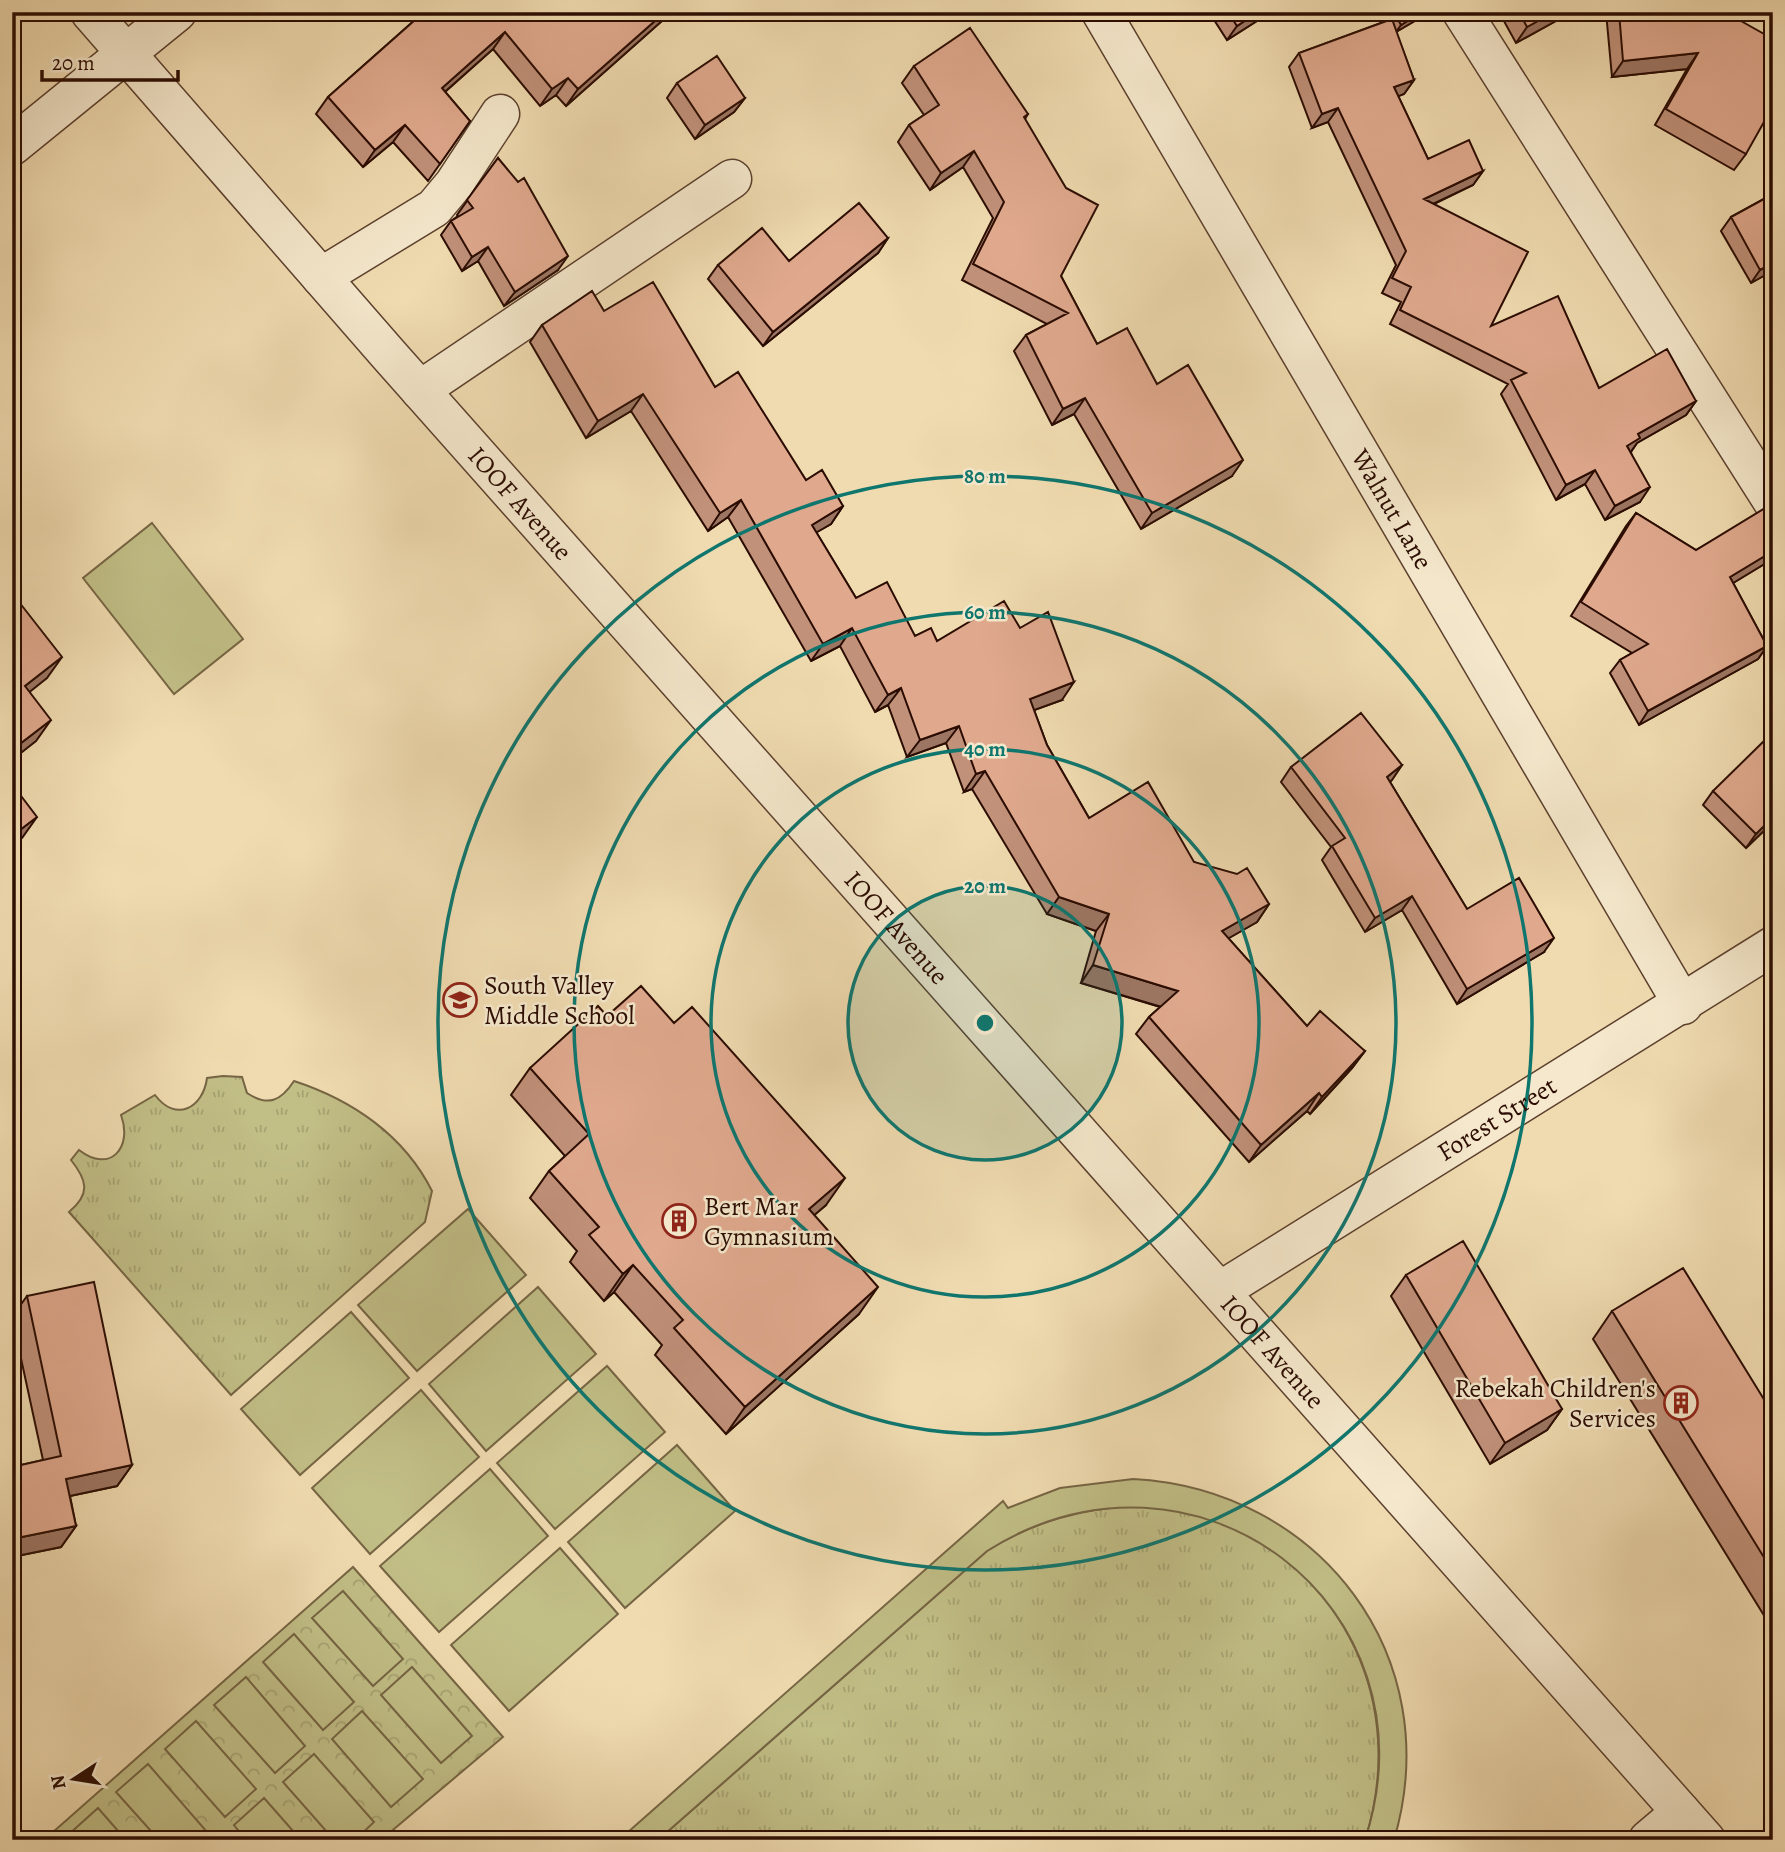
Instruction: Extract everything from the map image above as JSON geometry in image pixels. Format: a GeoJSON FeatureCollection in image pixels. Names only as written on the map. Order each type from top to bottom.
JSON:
{"type":"FeatureCollection","features":[{"type":"Feature","properties":{"kind":"street","name":"IOOF Avenue"},"geometry":{"type":"LineString","coordinates":[[90,12],[420,390],[1706,1840]]}},
{"type":"Feature","properties":{"kind":"street"},"geometry":{"type":"LineString","coordinates":[[12,146],[177,12]]}},
{"type":"Feature","properties":{"kind":"street","name":"Walnut Lane"},"geometry":{"type":"LineString","coordinates":[[1101,12],[1683,1005]]}},
{"type":"Feature","properties":{"kind":"street"},"geometry":{"type":"LineString","coordinates":[[1462,12],[1773,502]]}},
{"type":"Feature","properties":{"kind":"street"},"geometry":{"type":"LineString","coordinates":[[321,277],[434,208],[454,184],[500,114]]}},
{"type":"Feature","properties":{"kind":"street"},"geometry":{"type":"LineString","coordinates":[[420,390],[732,179]]}},
{"type":"Feature","properties":{"kind":"street","name":"Forest Street"},"geometry":{"type":"LineString","coordinates":[[1220,1291],[1683,1005],[1773,946]]}},
{"type":"Feature","properties":{"kind":"street"},"geometry":{"type":"LineString","coordinates":[[1648,1840],[1681,1812]]}},
{"type":"Feature","properties":{"kind":"green space"},"geometry":{"type":"Polygon","coordinates":[[[152,523],[243,639],[174,694],[83,578],[152,523]]]}},
{"type":"Feature","properties":{"kind":"green space"},"geometry":{"type":"Polygon","coordinates":[[[242,1077],[247,1093],[261,1100],[274,1100],[294,1081],[356,1109],[407,1153],[432,1191],[425,1222],[231,1395],[69,1212],[84,1193],[81,1174],[71,1160],[79,1150],[90,1157],[109,1158],[116,1154],[124,1138],[121,1115],[155,1095],[171,1108],[187,1108],[200,1097],[207,1078],[242,1077]]]}},
{"type":"Feature","properties":{"kind":"green space"},"geometry":{"type":"Polygon","coordinates":[[[468,1209],[526,1275],[417,1371],[358,1305],[468,1209]]]}},
{"type":"Feature","properties":{"kind":"green space"},"geometry":{"type":"Polygon","coordinates":[[[538,1287],[596,1354],[486,1451],[429,1384],[538,1287]]]}},
{"type":"Feature","properties":{"kind":"green space"},"geometry":{"type":"Polygon","coordinates":[[[351,1312],[409,1378],[300,1475],[241,1409],[351,1312]]]}},
{"type":"Feature","properties":{"kind":"green space"},"geometry":{"type":"Polygon","coordinates":[[[607,1366],[665,1432],[555,1529],[497,1463],[607,1366]]]}},
{"type":"Feature","properties":{"kind":"green space"},"geometry":{"type":"Polygon","coordinates":[[[421,1390],[479,1457],[370,1554],[312,1488],[421,1390]]]}},
{"type":"Feature","properties":{"kind":"green space"},"geometry":{"type":"Polygon","coordinates":[[[677,1445],[735,1511],[625,1608],[568,1542],[677,1445]]]}},
{"type":"Feature","properties":{"kind":"green space"},"geometry":{"type":"Polygon","coordinates":[[[490,1469],[548,1536],[439,1632],[380,1566],[490,1469]]]}},
{"type":"Feature","properties":{"kind":"green space"},"geometry":{"type":"Polygon","coordinates":[[[1133,1479],[1200,1490],[1260,1514],[1312,1549],[1354,1595],[1384,1648],[1402,1708],[1406,1772],[1394,1840],[1365,1840],[1379,1755],[1367,1677],[1333,1611],[1282,1558],[1218,1523],[1144,1508],[1066,1516],[987,1551],[658,1840],[619,1840],[1003,1501],[1008,1508],[1060,1488],[1133,1479]]]}},
{"type":"Feature","properties":{"kind":"green space"},"geometry":{"type":"Polygon","coordinates":[[[1139,1506],[1203,1516],[1259,1542],[1298,1571],[1331,1607],[1355,1648],[1371,1693],[1378,1740],[1376,1790],[1365,1840],[658,1840],[987,1551],[1023,1532],[1060,1518],[1098,1510],[1139,1506]]]}},
{"type":"Feature","properties":{"kind":"green space"},"geometry":{"type":"Polygon","coordinates":[[[560,1548],[618,1614],[509,1711],[451,1645],[560,1548]]]}},
{"type":"Feature","properties":{"kind":"green space"},"geometry":{"type":"Polygon","coordinates":[[[353,1567],[503,1737],[381,1840],[44,1840],[353,1567]]]}},
{"type":"Feature","properties":{"kind":"green space"},"geometry":{"type":"Polygon","coordinates":[[[343,1591],[403,1659],[373,1686],[312,1618],[343,1591]]]}},
{"type":"Feature","properties":{"kind":"green space"},"geometry":{"type":"Polygon","coordinates":[[[294,1634],[354,1702],[323,1730],[263,1662],[294,1634]]]}},
{"type":"Feature","properties":{"kind":"green space"},"geometry":{"type":"Polygon","coordinates":[[[412,1667],[472,1736],[441,1763],[381,1695],[412,1667]]]}},
{"type":"Feature","properties":{"kind":"green space"},"geometry":{"type":"Polygon","coordinates":[[[246,1677],[305,1746],[275,1773],[214,1705],[246,1677]]]}},
{"type":"Feature","properties":{"kind":"green space"},"geometry":{"type":"Polygon","coordinates":[[[362,1711],[423,1779],[391,1807],[332,1739],[362,1711]]]}},
{"type":"Feature","properties":{"kind":"green space"},"geometry":{"type":"Polygon","coordinates":[[[196,1721],[256,1789],[225,1817],[165,1749],[196,1721]]]}},
{"type":"Feature","properties":{"kind":"green space"},"geometry":{"type":"Polygon","coordinates":[[[314,1754],[374,1822],[355,1840],[334,1840],[283,1782],[314,1754]]]}},
{"type":"Feature","properties":{"kind":"green space"},"geometry":{"type":"Polygon","coordinates":[[[148,1764],[207,1832],[199,1840],[159,1840],[116,1792],[148,1764]]]}},
{"type":"Feature","properties":{"kind":"green space"},"geometry":{"type":"Polygon","coordinates":[[[264,1798],[301,1840],[246,1840],[234,1825],[264,1798]]]}},
{"type":"Feature","properties":{"kind":"green space"},"geometry":{"type":"Polygon","coordinates":[[[98,1808],[126,1840],[70,1840],[67,1836],[98,1808]]]}},
{"type":"Feature","properties":{"kind":"building"},"geometry":{"type":"Polygon","coordinates":[[[424,12],[665,12],[578,89],[568,78],[552,89],[505,32],[442,88],[470,121],[440,164],[405,125],[375,150],[328,97],[424,12]]]}},
{"type":"Feature","properties":{"kind":"building"},"geometry":{"type":"Polygon","coordinates":[[[1228,12],[1258,12],[1237,26],[1228,12]]]}},
{"type":"Feature","properties":{"kind":"building"},"geometry":{"type":"Polygon","coordinates":[[[1394,12],[1422,12],[1401,25],[1394,12]]]}},
{"type":"Feature","properties":{"kind":"building"},"geometry":{"type":"Polygon","coordinates":[[[1519,12],[1554,12],[1527,27],[1519,12]]]}},
{"type":"Feature","properties":{"kind":"building"},"geometry":{"type":"Polygon","coordinates":[[[1619,12],[1741,12],[1741,21],[1773,39],[1773,106],[1746,154],[1666,109],[1698,53],[1623,61],[1619,12]]]}},
{"type":"Feature","properties":{"kind":"building"},"geometry":{"type":"Polygon","coordinates":[[[1392,19],[1414,80],[1394,87],[1428,159],[1469,140],[1483,171],[1424,199],[1528,252],[1491,326],[1558,296],[1599,388],[1667,349],[1696,401],[1638,434],[1640,438],[1627,446],[1650,487],[1615,506],[1595,470],[1566,485],[1511,380],[1526,373],[1400,310],[1411,287],[1392,278],[1406,251],[1338,108],[1322,114],[1299,53],[1392,19]]]}},
{"type":"Feature","properties":{"kind":"building"},"geometry":{"type":"Polygon","coordinates":[[[970,28],[1028,114],[1024,117],[1066,188],[1098,205],[1061,276],[1097,344],[1127,328],[1157,384],[1188,365],[1243,460],[1152,513],[1085,398],[1063,409],[1026,335],[1068,313],[973,264],[1004,202],[974,151],[941,173],[909,125],[939,105],[914,66],[970,28]]]}},
{"type":"Feature","properties":{"kind":"building"},"geometry":{"type":"Polygon","coordinates":[[[717,56],[745,98],[705,125],[677,83],[717,56]]]}},
{"type":"Feature","properties":{"kind":"building"},"geometry":{"type":"Polygon","coordinates":[[[498,158],[518,182],[524,178],[568,256],[515,292],[488,247],[472,257],[451,221],[473,208],[467,200],[498,158]]]}},
{"type":"Feature","properties":{"kind":"building"},"geometry":{"type":"Polygon","coordinates":[[[1773,194],[1773,263],[1760,270],[1731,217],[1773,194]]]}},
{"type":"Feature","properties":{"kind":"building"},"geometry":{"type":"Polygon","coordinates":[[[859,203],[888,238],[773,332],[718,265],[762,228],[789,261],[859,203]]]}},
{"type":"Feature","properties":{"kind":"building"},"geometry":{"type":"Polygon","coordinates":[[[653,282],[715,387],[738,372],[806,480],[822,470],[843,506],[812,525],[856,598],[887,582],[915,636],[931,628],[937,641],[1004,601],[1020,628],[1048,612],[1074,682],[1030,699],[1047,745],[1089,818],[1148,782],[1194,862],[1237,874],[1247,868],[1269,904],[1222,931],[1307,1026],[1320,1011],[1365,1051],[1322,1097],[1319,1093],[1261,1145],[1149,1017],[1178,991],[1093,965],[1109,914],[1059,897],[985,771],[976,774],[959,726],[920,740],[901,688],[888,695],[852,628],[823,644],[741,500],[720,513],[643,394],[598,421],[542,325],[592,291],[604,311],[653,282]]]}},
{"type":"Feature","properties":{"kind":"building"},"geometry":{"type":"Polygon","coordinates":[[[1770,505],[1773,507],[1773,551],[1730,577],[1767,646],[1648,711],[1620,660],[1648,644],[1581,602],[1636,513],[1696,550],[1770,505]]]}},
{"type":"Feature","properties":{"kind":"building"},"geometry":{"type":"Polygon","coordinates":[[[12,593],[62,657],[25,686],[51,720],[12,750],[12,593]]]}},
{"type":"Feature","properties":{"kind":"building"},"geometry":{"type":"Polygon","coordinates":[[[1361,713],[1402,765],[1387,777],[1467,909],[1519,878],[1554,938],[1467,989],[1412,896],[1375,918],[1332,846],[1345,838],[1291,767],[1361,713]]]}},
{"type":"Feature","properties":{"kind":"building"},"geometry":{"type":"Polygon","coordinates":[[[1765,740],[1773,748],[1773,817],[1756,834],[1713,791],[1765,740]]]}},
{"type":"Feature","properties":{"kind":"building"},"geometry":{"type":"Polygon","coordinates":[[[12,784],[37,817],[12,836],[12,784]]]}},
{"type":"Feature","properties":{"kind":"building","name":"Bert Mar Gymnasium"},"geometry":{"type":"Polygon","coordinates":[[[641,986],[674,1023],[692,1007],[845,1178],[809,1209],[878,1287],[745,1407],[674,1328],[683,1320],[633,1265],[623,1274],[589,1235],[599,1227],[549,1171],[589,1134],[530,1068],[598,1006],[607,1016],[641,986]]]}},
{"type":"Feature","properties":{"kind":"building"},"geometry":{"type":"Polygon","coordinates":[[[1463,1241],[1562,1409],[1505,1443],[1406,1275],[1463,1241]]]}},
{"type":"Feature","properties":{"kind":"building"},"geometry":{"type":"Polygon","coordinates":[[[1683,1268],[1773,1414],[1773,1572],[1612,1311],[1683,1268]]]}},
{"type":"Feature","properties":{"kind":"building"},"geometry":{"type":"Polygon","coordinates":[[[94,1282],[132,1465],[66,1479],[76,1526],[12,1539],[12,1467],[61,1456],[27,1296],[94,1282]]]}},
{"type":"Feature","properties":{"kind":"place","name":"South Valley Middle School"},"geometry":{"type":"Point","coordinates":[460,1000]}},
{"type":"Feature","properties":{"kind":"place","name":"Bert Mar Gymnasium"},"geometry":{"type":"Point","coordinates":[679,1221]}},
{"type":"Feature","properties":{"kind":"place","name":"Rebekah Children's Services"},"geometry":{"type":"Point","coordinates":[1681,1403]}}]}
